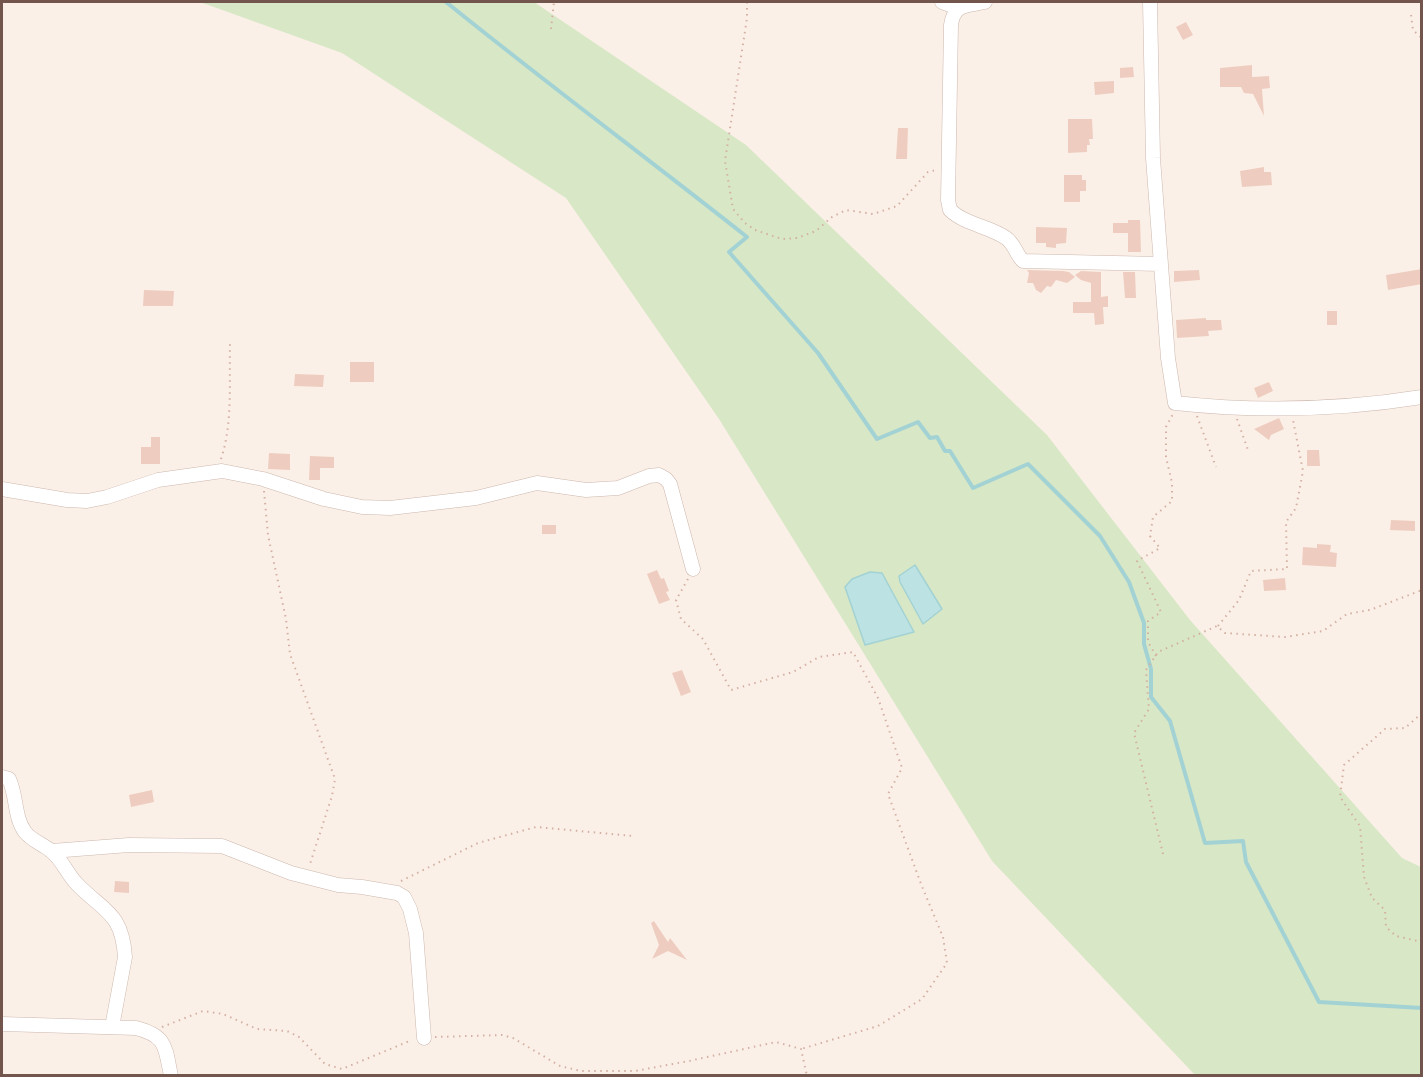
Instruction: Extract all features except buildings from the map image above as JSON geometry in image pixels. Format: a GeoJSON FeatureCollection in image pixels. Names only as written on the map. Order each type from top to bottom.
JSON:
{"type":"FeatureCollection","features":[{"type":"Feature","properties":{"kind":"street"},"geometry":{"type":"LineString","coordinates":[[942,2],[958,8],[985,2]]}},
{"type":"Feature","properties":{"kind":"street"},"geometry":{"type":"LineString","coordinates":[[1150,2],[1153,158],[1168,358],[1175,403],[1233,408],[1290,408],[1360,406],[1422,398]]}},
{"type":"Feature","properties":{"kind":"street"},"geometry":{"type":"LineString","coordinates":[[958,8],[952,15],[951,25],[948,200],[950,210],[967,221],[1008,239],[1018,257],[1023,261],[1161,264]]}},
{"type":"Feature","properties":{"kind":"street"},"geometry":{"type":"LineString","coordinates":[[2,489],[67,500],[87,501],[107,497],[158,480],[210,472],[238,473],[324,499],[362,507],[390,508],[476,498],[537,483],[586,490],[618,488],[649,476],[659,475],[669,484],[693,569]]}},
{"type":"Feature","properties":{"kind":"street"},"geometry":{"type":"LineString","coordinates":[[2,777],[9,779],[13,788],[19,820],[25,832],[38,844],[52,852],[77,885],[113,916],[121,935],[125,957],[112,1027]]}},
{"type":"Feature","properties":{"kind":"street"},"geometry":{"type":"LineString","coordinates":[[52,852],[129,845],[222,846],[306,877],[338,885],[397,893],[404,897],[411,909],[416,933],[424,1038]]}},
{"type":"Feature","properties":{"kind":"street"},"geometry":{"type":"LineString","coordinates":[[2,1024],[136,1028],[153,1033],[162,1041],[171,1076]]}},
{"type":"Feature","properties":{"kind":"path"},"geometry":{"type":"LineString","coordinates":[[551,29],[554,2]]}},
{"type":"Feature","properties":{"kind":"path"},"geometry":{"type":"LineString","coordinates":[[747,2],[747,18],[725,161],[734,209],[745,223],[755,230],[782,238],[797,238],[816,231],[832,217],[846,210],[873,214],[897,206],[928,172],[949,166]]}},
{"type":"Feature","properties":{"kind":"path"},"geometry":{"type":"LineString","coordinates":[[1412,15],[1413,30],[1422,38]]}},
{"type":"Feature","properties":{"kind":"path"},"geometry":{"type":"LineString","coordinates":[[210,472],[219,465],[225,447],[230,344]]}},
{"type":"Feature","properties":{"kind":"path"},"geometry":{"type":"LineString","coordinates":[[1156,656],[1148,642],[1148,621],[1161,612],[1137,561],[1160,548],[1150,536],[1153,517],[1172,501],[1172,483],[1166,457],[1166,428],[1175,411],[1175,403]]}},
{"type":"Feature","properties":{"kind":"path"},"geometry":{"type":"LineString","coordinates":[[1194,405],[1216,467]]}},
{"type":"Feature","properties":{"kind":"path"},"geometry":{"type":"LineString","coordinates":[[1233,408],[1248,450]]}},
{"type":"Feature","properties":{"kind":"path"},"geometry":{"type":"LineString","coordinates":[[1163,854],[1134,733],[1149,709],[1146,670],[1158,652],[1217,626],[1239,600],[1251,571],[1287,569],[1286,522],[1296,508],[1303,471],[1290,408]]}},
{"type":"Feature","properties":{"kind":"path"},"geometry":{"type":"LineString","coordinates":[[263,479],[268,535],[286,619],[290,654],[335,779],[332,796],[306,877]]}},
{"type":"Feature","properties":{"kind":"path"},"geometry":{"type":"LineString","coordinates":[[153,1033],[169,1023],[203,1011],[239,1020],[257,1029],[287,1031],[299,1037],[324,1064],[342,1069],[410,1040],[502,1035],[513,1038],[560,1066],[581,1071],[641,1069],[776,1042],[801,1049],[878,1026],[922,999],[947,963],[943,937],[888,794],[902,768],[878,698],[853,652],[819,657],[793,672],[731,690],[704,639],[681,619],[676,600],[693,569]]}},
{"type":"Feature","properties":{"kind":"path"},"geometry":{"type":"LineString","coordinates":[[1217,626],[1225,633],[1285,637],[1323,631],[1347,614],[1370,610],[1422,590]]}},
{"type":"Feature","properties":{"kind":"path"},"geometry":{"type":"LineString","coordinates":[[1422,713],[1405,728],[1385,729],[1344,765],[1340,797],[1360,826],[1364,877],[1372,898],[1385,910],[1386,927],[1396,936],[1422,942]]}},
{"type":"Feature","properties":{"kind":"path"},"geometry":{"type":"LineString","coordinates":[[398,882],[478,843],[536,827],[633,836]]}},
{"type":"Feature","properties":{"kind":"path"},"geometry":{"type":"LineString","coordinates":[[801,1049],[807,1076]]}},
{"type":"Feature","properties":{"kind":"path"},"geometry":{"type":"LineString","coordinates":[[641,1069],[642,1076]]}},
{"type":"Feature","properties":{"kind":"green space"},"geometry":{"type":"Polygon","coordinates":[[[200,2],[534,2],[746,145],[1047,435],[1190,620],[1402,858],[1421,867],[1421,1075],[1195,1075],[992,861],[719,419],[566,198],[342,53],[200,2]]]}},
{"type":"Feature","properties":{"kind":"water"},"geometry":{"type":"Polygon","coordinates":[[[915,565],[942,609],[923,624],[899,576],[915,565]]]}},
{"type":"Feature","properties":{"kind":"water"},"geometry":{"type":"Polygon","coordinates":[[[870,572],[882,573],[914,632],[865,645],[845,587],[852,579],[870,572]]]}},
{"type":"Feature","properties":{"kind":"waterway"},"geometry":{"type":"LineString","coordinates":[[446,2],[747,237],[729,252],[818,353],[877,439],[918,422],[930,438],[937,437],[945,451],[950,451],[973,488],[1028,464],[1100,536],[1129,582],[1144,623],[1144,644],[1151,669],[1151,697],[1170,721],[1205,843],[1243,841],[1246,862],[1319,1002],[1422,1008]]}}]}
